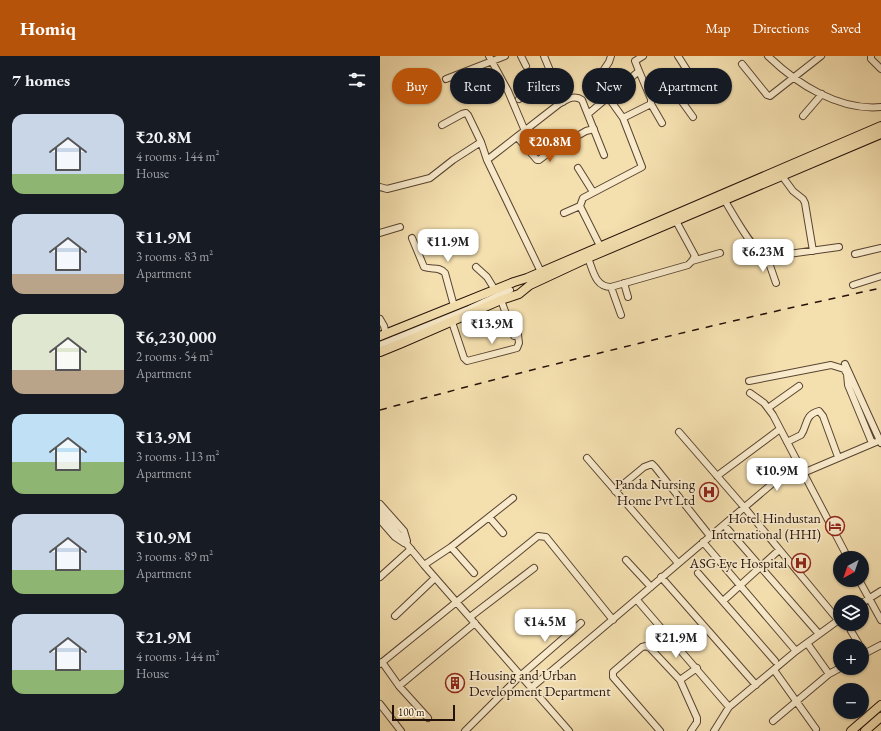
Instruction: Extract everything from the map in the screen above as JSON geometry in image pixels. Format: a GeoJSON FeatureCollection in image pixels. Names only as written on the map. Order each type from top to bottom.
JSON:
{"type":"FeatureCollection","features":[{"type":"Feature","properties":{"kind":"main road"},"geometry":{"type":"LineString","coordinates":[[380,352],[501,300],[515,288],[540,272],[881,126]]}},
{"type":"Feature","properties":{"kind":"main road"},"geometry":{"type":"LineString","coordinates":[[383,335],[495,290],[530,285],[588,258],[881,134]]}},
{"type":"Feature","properties":{"kind":"main road"},"geometry":{"type":"LineString","coordinates":[[851,731],[881,705]]}},
{"type":"Feature","properties":{"kind":"main road"},"geometry":{"type":"LineString","coordinates":[[865,731],[881,717]]}},
{"type":"Feature","properties":{"kind":"street"},"geometry":{"type":"LineString","coordinates":[[446,79],[490,59],[505,56]]}},
{"type":"Feature","properties":{"kind":"street"},"geometry":{"type":"LineString","coordinates":[[521,56],[526,66]]}},
{"type":"Feature","properties":{"kind":"street"},"geometry":{"type":"LineString","coordinates":[[544,56],[549,68]]}},
{"type":"Feature","properties":{"kind":"street"},"geometry":{"type":"LineString","coordinates":[[605,68],[611,56]]}},
{"type":"Feature","properties":{"kind":"street"},"geometry":{"type":"LineString","coordinates":[[643,56],[634,59],[644,84]]}},
{"type":"Feature","properties":{"kind":"street"},"geometry":{"type":"LineString","coordinates":[[678,56],[686,68]]}},
{"type":"Feature","properties":{"kind":"street"},"geometry":{"type":"LineString","coordinates":[[768,56],[794,78],[822,94],[844,104],[868,109],[881,107]]}},
{"type":"Feature","properties":{"kind":"street"},"geometry":{"type":"LineString","coordinates":[[742,64],[767,95],[770,96],[821,56]]}},
{"type":"Feature","properties":{"kind":"street"},"geometry":{"type":"LineString","coordinates":[[871,56],[871,59],[881,69]]}},
{"type":"Feature","properties":{"kind":"street"},"geometry":{"type":"LineString","coordinates":[[490,59],[508,91],[525,131]]}},
{"type":"Feature","properties":{"kind":"street"},"geometry":{"type":"LineString","coordinates":[[803,116],[822,94]]}},
{"type":"Feature","properties":{"kind":"street"},"geometry":{"type":"LineString","coordinates":[[574,97],[580,98],[604,154]]}},
{"type":"Feature","properties":{"kind":"street"},"geometry":{"type":"LineString","coordinates":[[487,160],[560,104]]}},
{"type":"Feature","properties":{"kind":"street"},"geometry":{"type":"LineString","coordinates":[[588,114],[600,104]]}},
{"type":"Feature","properties":{"kind":"street"},"geometry":{"type":"LineString","coordinates":[[564,213],[580,206],[583,198],[593,192],[642,167],[623,118],[613,104]]}},
{"type":"Feature","properties":{"kind":"street"},"geometry":{"type":"LineString","coordinates":[[623,118],[648,104]]}},
{"type":"Feature","properties":{"kind":"street"},"geometry":{"type":"LineString","coordinates":[[652,104],[662,123]]}},
{"type":"Feature","properties":{"kind":"street"},"geometry":{"type":"LineString","coordinates":[[684,104],[693,117]]}},
{"type":"Feature","properties":{"kind":"street"},"geometry":{"type":"LineString","coordinates":[[442,125],[462,114],[466,113],[468,115],[481,142],[487,160],[540,272]]}},
{"type":"Feature","properties":{"kind":"street"},"geometry":{"type":"LineString","coordinates":[[517,137],[537,160],[539,160],[586,131],[594,129]]}},
{"type":"Feature","properties":{"kind":"street"},"geometry":{"type":"LineString","coordinates":[[380,187],[387,189],[430,178],[453,160],[481,142]]}},
{"type":"Feature","properties":{"kind":"street"},"geometry":{"type":"LineString","coordinates":[[578,168],[593,192]]}},
{"type":"Feature","properties":{"kind":"street"},"geometry":{"type":"LineString","coordinates":[[782,176],[793,191],[803,199],[805,203],[813,251]]}},
{"type":"Feature","properties":{"kind":"street"},"geometry":{"type":"LineString","coordinates":[[725,201],[756,248],[764,256],[767,257],[839,247]]}},
{"type":"Feature","properties":{"kind":"street"},"geometry":{"type":"LineString","coordinates":[[580,206],[600,246]]}},
{"type":"Feature","properties":{"kind":"street"},"geometry":{"type":"LineString","coordinates":[[588,258],[598,282],[604,287],[611,287],[688,265],[695,256],[676,221]]}},
{"type":"Feature","properties":{"kind":"street"},"geometry":{"type":"LineString","coordinates":[[380,233],[400,227]]}},
{"type":"Feature","properties":{"kind":"street"},"geometry":{"type":"LineString","coordinates":[[412,238],[424,267],[438,268],[444,273],[454,306]]}},
{"type":"Feature","properties":{"kind":"street"},"geometry":{"type":"LineString","coordinates":[[855,254],[881,248]]}},
{"type":"Feature","properties":{"kind":"street"},"geometry":{"type":"LineString","coordinates":[[692,261],[720,254]]}},
{"type":"Feature","properties":{"kind":"street"},"geometry":{"type":"LineString","coordinates":[[767,257],[776,283]]}},
{"type":"Feature","properties":{"kind":"street"},"geometry":{"type":"LineString","coordinates":[[476,267],[487,277],[495,290]]}},
{"type":"Feature","properties":{"kind":"street"},"geometry":{"type":"LineString","coordinates":[[853,285],[881,276]]}},
{"type":"Feature","properties":{"kind":"street"},"geometry":{"type":"LineString","coordinates":[[624,283],[628,297]]}},
{"type":"Feature","properties":{"kind":"street"},"geometry":{"type":"LineString","coordinates":[[611,287],[621,315]]}},
{"type":"Feature","properties":{"kind":"street"},"geometry":{"type":"LineString","coordinates":[[380,345],[469,309],[515,288]]}},
{"type":"Feature","properties":{"kind":"street"},"geometry":{"type":"LineString","coordinates":[[452,322],[464,358],[467,361],[518,348],[518,335],[514,336],[501,300]]}},
{"type":"Feature","properties":{"kind":"street"},"geometry":{"type":"LineString","coordinates":[[380,319],[384,326],[383,335]]}},
{"type":"Feature","properties":{"kind":"street"},"geometry":{"type":"LineString","coordinates":[[803,473],[872,443],[881,442],[845,364]]}},
{"type":"Feature","properties":{"kind":"street"},"geometry":{"type":"LineString","coordinates":[[749,380],[831,366],[844,369],[849,381],[848,385],[872,443]]}},
{"type":"Feature","properties":{"kind":"street"},"geometry":{"type":"LineString","coordinates":[[768,408],[799,386]]}},
{"type":"Feature","properties":{"kind":"street"},"geometry":{"type":"LineString","coordinates":[[750,393],[768,408],[844,551]]}},
{"type":"Feature","properties":{"kind":"street"},"geometry":{"type":"LineString","coordinates":[[787,442],[801,435],[808,419],[816,411],[819,411],[823,416],[838,457]]}},
{"type":"Feature","properties":{"kind":"street"},"geometry":{"type":"LineString","coordinates":[[717,476],[780,429]]}},
{"type":"Feature","properties":{"kind":"street"},"geometry":{"type":"LineString","coordinates":[[679,432],[833,612]]}},
{"type":"Feature","properties":{"kind":"street"},"geometry":{"type":"LineString","coordinates":[[587,458],[678,563]]}},
{"type":"Feature","properties":{"kind":"street"},"geometry":{"type":"LineString","coordinates":[[531,688],[614,620],[661,577],[798,463]]}},
{"type":"Feature","properties":{"kind":"street"},"geometry":{"type":"LineString","coordinates":[[615,491],[644,467],[652,464],[710,536]]}},
{"type":"Feature","properties":{"kind":"street"},"geometry":{"type":"LineString","coordinates":[[424,565],[451,547],[513,498]]}},
{"type":"Feature","properties":{"kind":"street"},"geometry":{"type":"LineString","coordinates":[[380,504],[404,531],[410,548]]}},
{"type":"Feature","properties":{"kind":"street"},"geometry":{"type":"LineString","coordinates":[[380,512],[435,578],[569,731]]}},
{"type":"Feature","properties":{"kind":"street"},"geometry":{"type":"LineString","coordinates":[[488,517],[503,533]]}},
{"type":"Feature","properties":{"kind":"street"},"geometry":{"type":"LineString","coordinates":[[380,520],[395,537],[410,548]]}},
{"type":"Feature","properties":{"kind":"street"},"geometry":{"type":"LineString","coordinates":[[724,525],[819,634]]}},
{"type":"Feature","properties":{"kind":"street"},"geometry":{"type":"LineString","coordinates":[[428,718],[399,686],[381,663],[535,538],[542,536],[546,537],[614,620]]}},
{"type":"Feature","properties":{"kind":"street"},"geometry":{"type":"LineString","coordinates":[[703,542],[796,651]]}},
{"type":"Feature","properties":{"kind":"street"},"geometry":{"type":"LineString","coordinates":[[451,547],[474,573]]}},
{"type":"Feature","properties":{"kind":"street"},"geometry":{"type":"LineString","coordinates":[[380,577],[410,548]]}},
{"type":"Feature","properties":{"kind":"street"},"geometry":{"type":"LineString","coordinates":[[723,601],[779,550]]}},
{"type":"Feature","properties":{"kind":"street"},"geometry":{"type":"LineString","coordinates":[[626,560],[650,587]]}},
{"type":"Feature","properties":{"kind":"street"},"geometry":{"type":"LineString","coordinates":[[399,686],[472,620],[534,568]]}},
{"type":"Feature","properties":{"kind":"street"},"geometry":{"type":"LineString","coordinates":[[698,573],[775,661]]}},
{"type":"Feature","properties":{"kind":"street"},"geometry":{"type":"LineString","coordinates":[[661,577],[756,685]]}},
{"type":"Feature","properties":{"kind":"street"},"geometry":{"type":"LineString","coordinates":[[394,616],[435,578]]}},
{"type":"Feature","properties":{"kind":"street"},"geometry":{"type":"LineString","coordinates":[[881,591],[869,598],[881,620]]}},
{"type":"Feature","properties":{"kind":"street"},"geometry":{"type":"LineString","coordinates":[[637,600],[729,707]]}},
{"type":"Feature","properties":{"kind":"street"},"geometry":{"type":"LineString","coordinates":[[465,731],[520,676],[581,624]]}},
{"type":"Feature","properties":{"kind":"street"},"geometry":{"type":"LineString","coordinates":[[714,731],[729,707],[796,651],[833,624]]}},
{"type":"Feature","properties":{"kind":"street"},"geometry":{"type":"LineString","coordinates":[[851,631],[855,639]]}},
{"type":"Feature","properties":{"kind":"street"},"geometry":{"type":"LineString","coordinates":[[807,643],[829,674]]}},
{"type":"Feature","properties":{"kind":"street"},"geometry":{"type":"LineString","coordinates":[[869,649],[881,645]]}},
{"type":"Feature","properties":{"kind":"street"},"geometry":{"type":"LineString","coordinates":[[660,731],[614,680],[613,677],[613,672],[642,647],[646,646],[650,648],[680,680],[697,718],[697,722],[692,731]]}},
{"type":"Feature","properties":{"kind":"street"},"geometry":{"type":"LineString","coordinates":[[680,680],[696,668]]}},
{"type":"Feature","properties":{"kind":"street"},"geometry":{"type":"LineString","coordinates":[[774,670],[816,729]]}},
{"type":"Feature","properties":{"kind":"street"},"geometry":{"type":"LineString","coordinates":[[773,721],[833,672]]}},
{"type":"Feature","properties":{"kind":"street"},"geometry":{"type":"LineString","coordinates":[[380,704],[401,731]]}},
{"type":"Feature","properties":{"kind":"railway"},"geometry":{"type":"LineString","coordinates":[[380,410],[630,346],[881,288]]}},
{"type":"Feature","properties":{"kind":"place","name":"Panda Nursing Home Pvt Ltd"},"geometry":{"type":"Point","coordinates":[709,492]}},
{"type":"Feature","properties":{"kind":"place","name":"Hotel Hindustan International (HHI)"},"geometry":{"type":"Point","coordinates":[835,526]}},
{"type":"Feature","properties":{"kind":"place","name":"ASG Eye Hospital"},"geometry":{"type":"Point","coordinates":[801,563]}},
{"type":"Feature","properties":{"kind":"place","name":"Housing and Urban Development Department"},"geometry":{"type":"Point","coordinates":[455,683]}}]}
